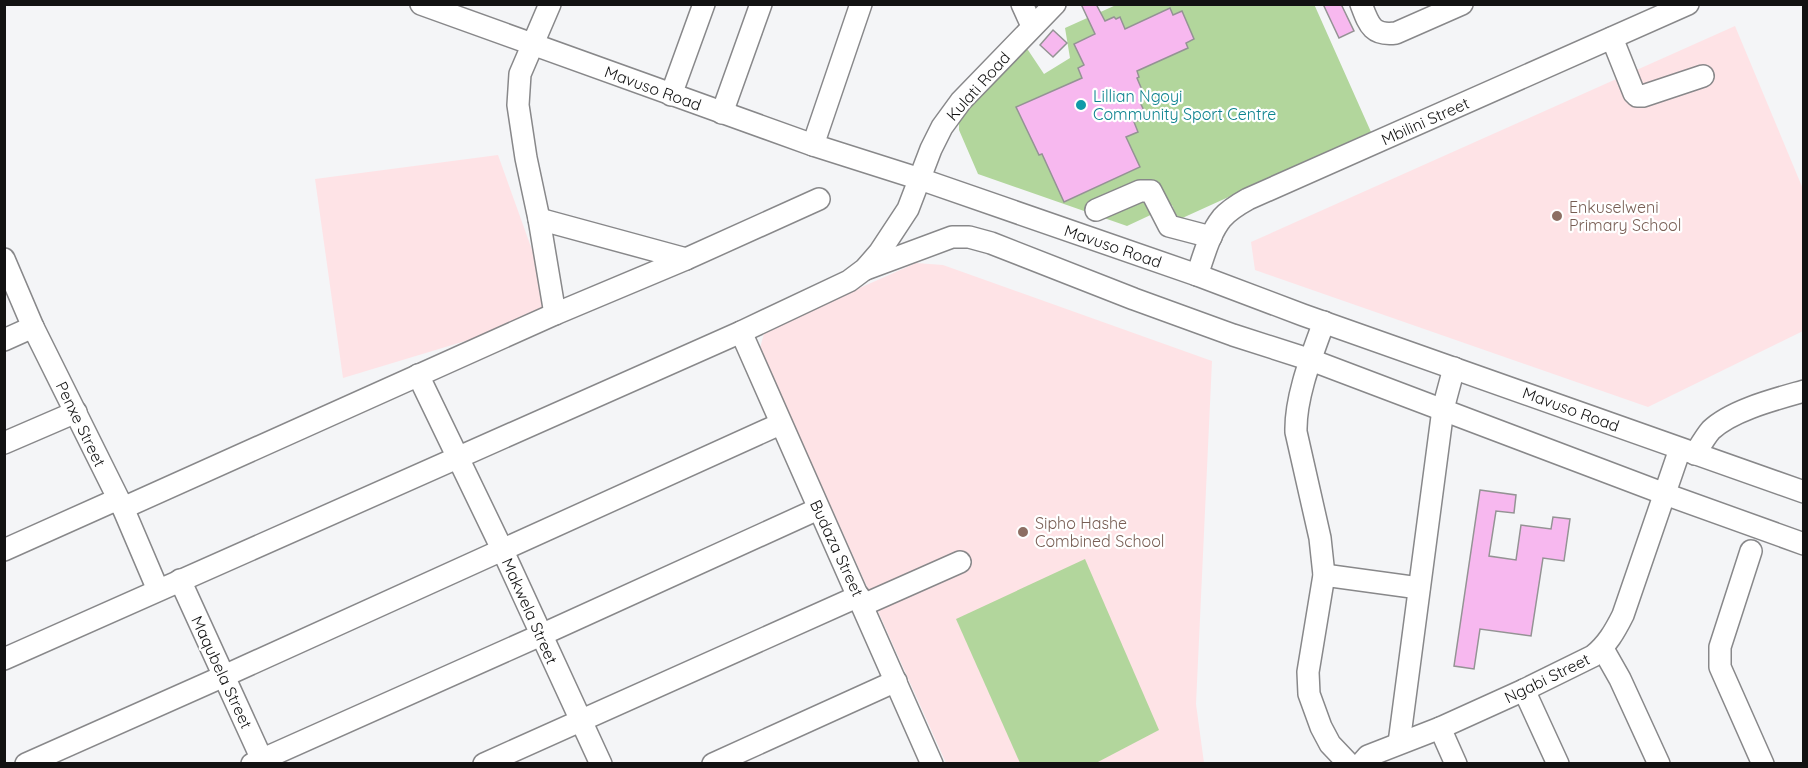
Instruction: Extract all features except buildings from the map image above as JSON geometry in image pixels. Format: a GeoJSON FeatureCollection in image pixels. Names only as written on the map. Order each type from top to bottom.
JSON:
{"type":"FeatureCollection","features":[{"type":"Feature","properties":{"kind":"street","name":"Mavuso Road"},"geometry":{"type":"LineString","coordinates":[[421,4],[813,145],[920,179],[1197,274],[1324,322],[1803,492]]}},
{"type":"Feature","properties":{"kind":"street"},"geometry":{"type":"LineString","coordinates":[[550,4],[520,74],[518,105],[555,314]]}},
{"type":"Feature","properties":{"kind":"street"},"geometry":{"type":"LineString","coordinates":[[671,95],[704,4]]}},
{"type":"Feature","properties":{"kind":"street"},"geometry":{"type":"LineString","coordinates":[[722,113],[761,4]]}},
{"type":"Feature","properties":{"kind":"street"},"geometry":{"type":"LineString","coordinates":[[813,145],[861,4]]}},
{"type":"Feature","properties":{"kind":"street"},"geometry":{"type":"LineString","coordinates":[[1022,4],[1032,26]]}},
{"type":"Feature","properties":{"kind":"street","name":"Kulati Road"},"geometry":{"type":"LineString","coordinates":[[865,269],[895,231],[908,209],[942,127],[961,101],[1055,4]]}},
{"type":"Feature","properties":{"kind":"street"},"geometry":{"type":"LineString","coordinates":[[1361,4],[1372,28],[1389,34],[1462,4]]}},
{"type":"Feature","properties":{"kind":"street","name":"Mbilini Street"},"geometry":{"type":"LineString","coordinates":[[1197,274],[1211,237],[1222,218],[1248,199],[1688,4]]}},
{"type":"Feature","properties":{"kind":"street"},"geometry":{"type":"LineString","coordinates":[[1612,38],[1637,96],[1703,76]]}},
{"type":"Feature","properties":{"kind":"street"},"geometry":{"type":"LineString","coordinates":[[1096,210],[1140,191],[1148,190],[1152,192],[1169,226],[1211,237]]}},
{"type":"Feature","properties":{"kind":"street"},"geometry":{"type":"LineString","coordinates":[[4,550],[120,503],[418,375],[819,199]]}},
{"type":"Feature","properties":{"kind":"street"},"geometry":{"type":"LineString","coordinates":[[539,219],[686,259]]}},
{"type":"Feature","properties":{"kind":"street"},"geometry":{"type":"LineString","coordinates":[[4,659],[741,332],[849,281],[865,269],[952,237],[969,237],[991,243],[1233,335],[1311,360],[1803,544]]}},
{"type":"Feature","properties":{"kind":"street","name":"Penxe Street"},"geometry":{"type":"LineString","coordinates":[[4,259],[33,327],[120,503],[158,590]]}},
{"type":"Feature","properties":{"kind":"street"},"geometry":{"type":"LineString","coordinates":[[1324,322],[1300,397],[1296,422],[1296,432],[1320,538],[1324,575],[1308,672],[1309,694],[1330,744],[1350,764]]}},
{"type":"Feature","properties":{"kind":"street"},"geometry":{"type":"LineString","coordinates":[[4,340],[33,327]]}},
{"type":"Feature","properties":{"kind":"street","name":"Budaza Street"},"geometry":{"type":"LineString","coordinates":[[741,332],[932,764]]}},
{"type":"Feature","properties":{"kind":"street"},"geometry":{"type":"LineString","coordinates":[[1399,743],[1443,409],[1454,368]]}},
{"type":"Feature","properties":{"kind":"street","name":"Makwela Street"},"geometry":{"type":"LineString","coordinates":[[418,375],[502,549],[601,764]]}},
{"type":"Feature","properties":{"kind":"street","name":"Ngabi Street"},"geometry":{"type":"LineString","coordinates":[[1361,764],[1368,756],[1440,728],[1524,690],[1603,649],[1623,615],[1665,494],[1687,451],[1730,417],[1803,391]]}},
{"type":"Feature","properties":{"kind":"street"},"geometry":{"type":"LineString","coordinates":[[4,443],[76,412]]}},
{"type":"Feature","properties":{"kind":"street"},"geometry":{"type":"LineString","coordinates":[[26,764],[780,424]]}},
{"type":"Feature","properties":{"kind":"street"},"geometry":{"type":"LineString","coordinates":[[259,762],[818,509]]}},
{"type":"Feature","properties":{"kind":"street"},"geometry":{"type":"LineString","coordinates":[[1751,551],[1720,647],[1719,657],[1720,667],[1763,764]]}},
{"type":"Feature","properties":{"kind":"street"},"geometry":{"type":"LineString","coordinates":[[484,764],[581,720],[861,601],[960,562]]}},
{"type":"Feature","properties":{"kind":"street"},"geometry":{"type":"LineString","coordinates":[[1324,575],[1419,588]]}},
{"type":"Feature","properties":{"kind":"street","name":"Maqubela Street"},"geometry":{"type":"LineString","coordinates":[[180,580],[224,676],[259,762]]}},
{"type":"Feature","properties":{"kind":"street"},"geometry":{"type":"LineString","coordinates":[[1603,649],[1620,679],[1659,764]]}},
{"type":"Feature","properties":{"kind":"street"},"geometry":{"type":"LineString","coordinates":[[713,764],[896,681]]}},
{"type":"Feature","properties":{"kind":"street"},"geometry":{"type":"LineString","coordinates":[[1524,690],[1558,764]]}},
{"type":"Feature","properties":{"kind":"street"},"geometry":{"type":"LineString","coordinates":[[1440,728],[1456,764]]}},
{"type":"Feature","properties":{"kind":"shaded area","name":"Enkuselweni Primary School"},"geometry":{"type":"Polygon","coordinates":[[[1735,26],[1803,189],[1803,331],[1648,407],[1255,270],[1251,242],[1735,26]]]}},
{"type":"Feature","properties":{"kind":"shaded area"},"geometry":{"type":"Polygon","coordinates":[[[498,155],[555,314],[343,378],[315,179],[498,155]]]}},
{"type":"Feature","properties":{"kind":"shaded area","name":"Sipho Hashe Combined School"},"geometry":{"type":"Polygon","coordinates":[[[916,263],[943,265],[1212,361],[1196,704],[1204,763],[946,763],[760,348],[765,330],[916,263]]]}},
{"type":"Feature","properties":{"kind":"green space"},"geometry":{"type":"Polygon","coordinates":[[[1314,4],[1371,132],[1178,220],[1172,205],[1127,226],[978,174],[959,130],[959,116],[1026,47],[1044,74],[1070,58],[1065,28],[1116,5],[1314,4]]]}},
{"type":"Feature","properties":{"kind":"green space"},"geometry":{"type":"Polygon","coordinates":[[[1085,559],[1159,730],[1096,763],[1020,763],[956,619],[1085,559]]]}},
{"type":"Feature","properties":{"kind":"place","name":"Lillian Ngoyi Community Sport Centre"},"geometry":{"type":"Point","coordinates":[1081,105]}},
{"type":"Feature","properties":{"kind":"place","name":"Enkuselweni Primary School"},"geometry":{"type":"Point","coordinates":[1557,216]}},
{"type":"Feature","properties":{"kind":"place","name":"Sipho Hashe Combined School"},"geometry":{"type":"Point","coordinates":[1023,532]}}]}
